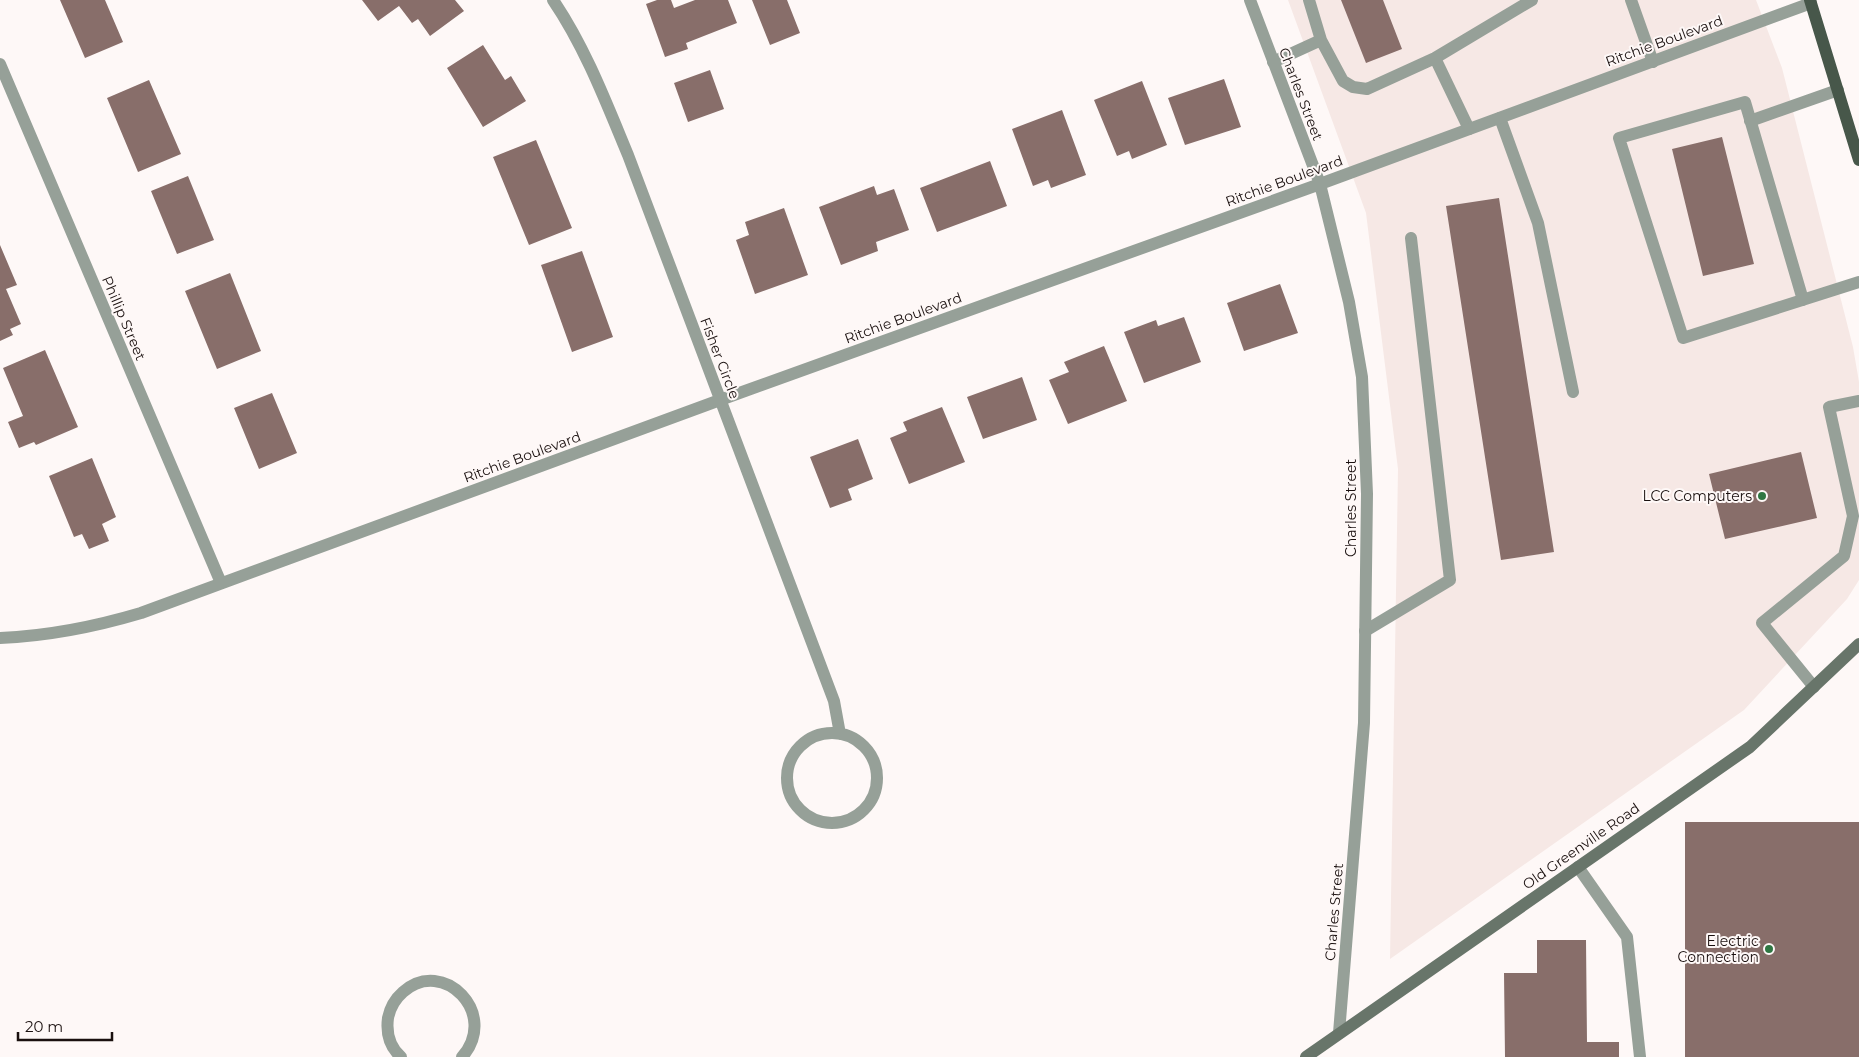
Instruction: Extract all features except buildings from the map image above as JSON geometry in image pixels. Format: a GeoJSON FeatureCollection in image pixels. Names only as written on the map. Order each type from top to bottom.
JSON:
{"type":"FeatureCollection","features":[{"type":"Feature","properties":{"kind":"main road"},"geometry":{"type":"LineString","coordinates":[[1810,1],[1859,160]]}},
{"type":"Feature","properties":{"kind":"main road","name":"Old Greenville Road"},"geometry":{"type":"LineString","coordinates":[[1306,1057],[1320,1052],[1339,1033],[1750,747],[1859,644]]}},
{"type":"Feature","properties":{"kind":"street","name":"Fisher Circle"},"geometry":{"type":"LineString","coordinates":[[553,0],[562,13],[598,84],[613,120],[834,701],[840,734]]}},
{"type":"Feature","properties":{"kind":"street","name":"Charles Street"},"geometry":{"type":"LineString","coordinates":[[1250,0],[1320,184],[1349,302],[1362,377],[1367,494],[1364,723],[1339,1033]]}},
{"type":"Feature","properties":{"kind":"street"},"geometry":{"type":"LineString","coordinates":[[1309,0],[1322,40],[1343,81],[1353,87],[1367,89],[1435,58],[1532,0]]}},
{"type":"Feature","properties":{"kind":"street"},"geometry":{"type":"LineString","coordinates":[[1631,0],[1653,62]]}},
{"type":"Feature","properties":{"kind":"street","name":"Ritchie Boulevard"},"geometry":{"type":"LineString","coordinates":[[0,638],[57,633],[141,613],[720,400],[1653,62],[1810,1]]}},
{"type":"Feature","properties":{"kind":"street"},"geometry":{"type":"LineString","coordinates":[[1273,62],[1322,40]]}},
{"type":"Feature","properties":{"kind":"street"},"geometry":{"type":"LineString","coordinates":[[1435,58],[1469,129]]}},
{"type":"Feature","properties":{"kind":"street","name":"Phillip Street"},"geometry":{"type":"LineString","coordinates":[[0,64],[221,583]]}},
{"type":"Feature","properties":{"kind":"street"},"geometry":{"type":"LineString","coordinates":[[1750,120],[1838,90]]}},
{"type":"Feature","properties":{"kind":"street"},"geometry":{"type":"LineString","coordinates":[[1803,300],[1745,102],[1619,138],[1683,338],[1803,300],[1859,282]]}},
{"type":"Feature","properties":{"kind":"street"},"geometry":{"type":"LineString","coordinates":[[1500,118],[1538,223],[1573,392]]}},
{"type":"Feature","properties":{"kind":"street"},"geometry":{"type":"LineString","coordinates":[[1365,631],[1450,580],[1411,238]]}},
{"type":"Feature","properties":{"kind":"street"},"geometry":{"type":"LineString","coordinates":[[1814,686],[1762,624],[1844,556],[1853,516],[1829,407],[1859,401]]}},
{"type":"Feature","properties":{"kind":"street"},"geometry":{"type":"LineString","coordinates":[[828,733],[840,734],[856,739],[867,749],[876,765],[876,786],[872,800],[860,814],[847,821],[836,823],[821,822],[802,812],[791,798],[787,784],[788,769],[796,750],[807,740],[828,733]]}},
{"type":"Feature","properties":{"kind":"street"},"geometry":{"type":"LineString","coordinates":[[1578,867],[1628,937],[1640,1057]]}},
{"type":"Feature","properties":{"kind":"street"},"geometry":{"type":"LineString","coordinates":[[400,1057],[393,1048],[388,1035],[388,1020],[392,1006],[407,989],[422,983],[431,982],[448,985],[456,989],[468,1002],[472,1010],[476,1027],[472,1044],[462,1057]]}},
{"type":"Feature","properties":{"kind":"shaded area"},"geometry":{"type":"Polygon","coordinates":[[[1288,0],[1756,0],[1782,68],[1853,347],[1859,382],[1859,580],[1847,599],[1744,710],[1390,959],[1398,469],[1366,213],[1288,0]]]}},
{"type":"Feature","properties":{"kind":"place","name":"LCC Computers"},"geometry":{"type":"Point","coordinates":[1762,496]}},
{"type":"Feature","properties":{"kind":"place","name":"Electric Connection"},"geometry":{"type":"Point","coordinates":[1769,949]}}]}
